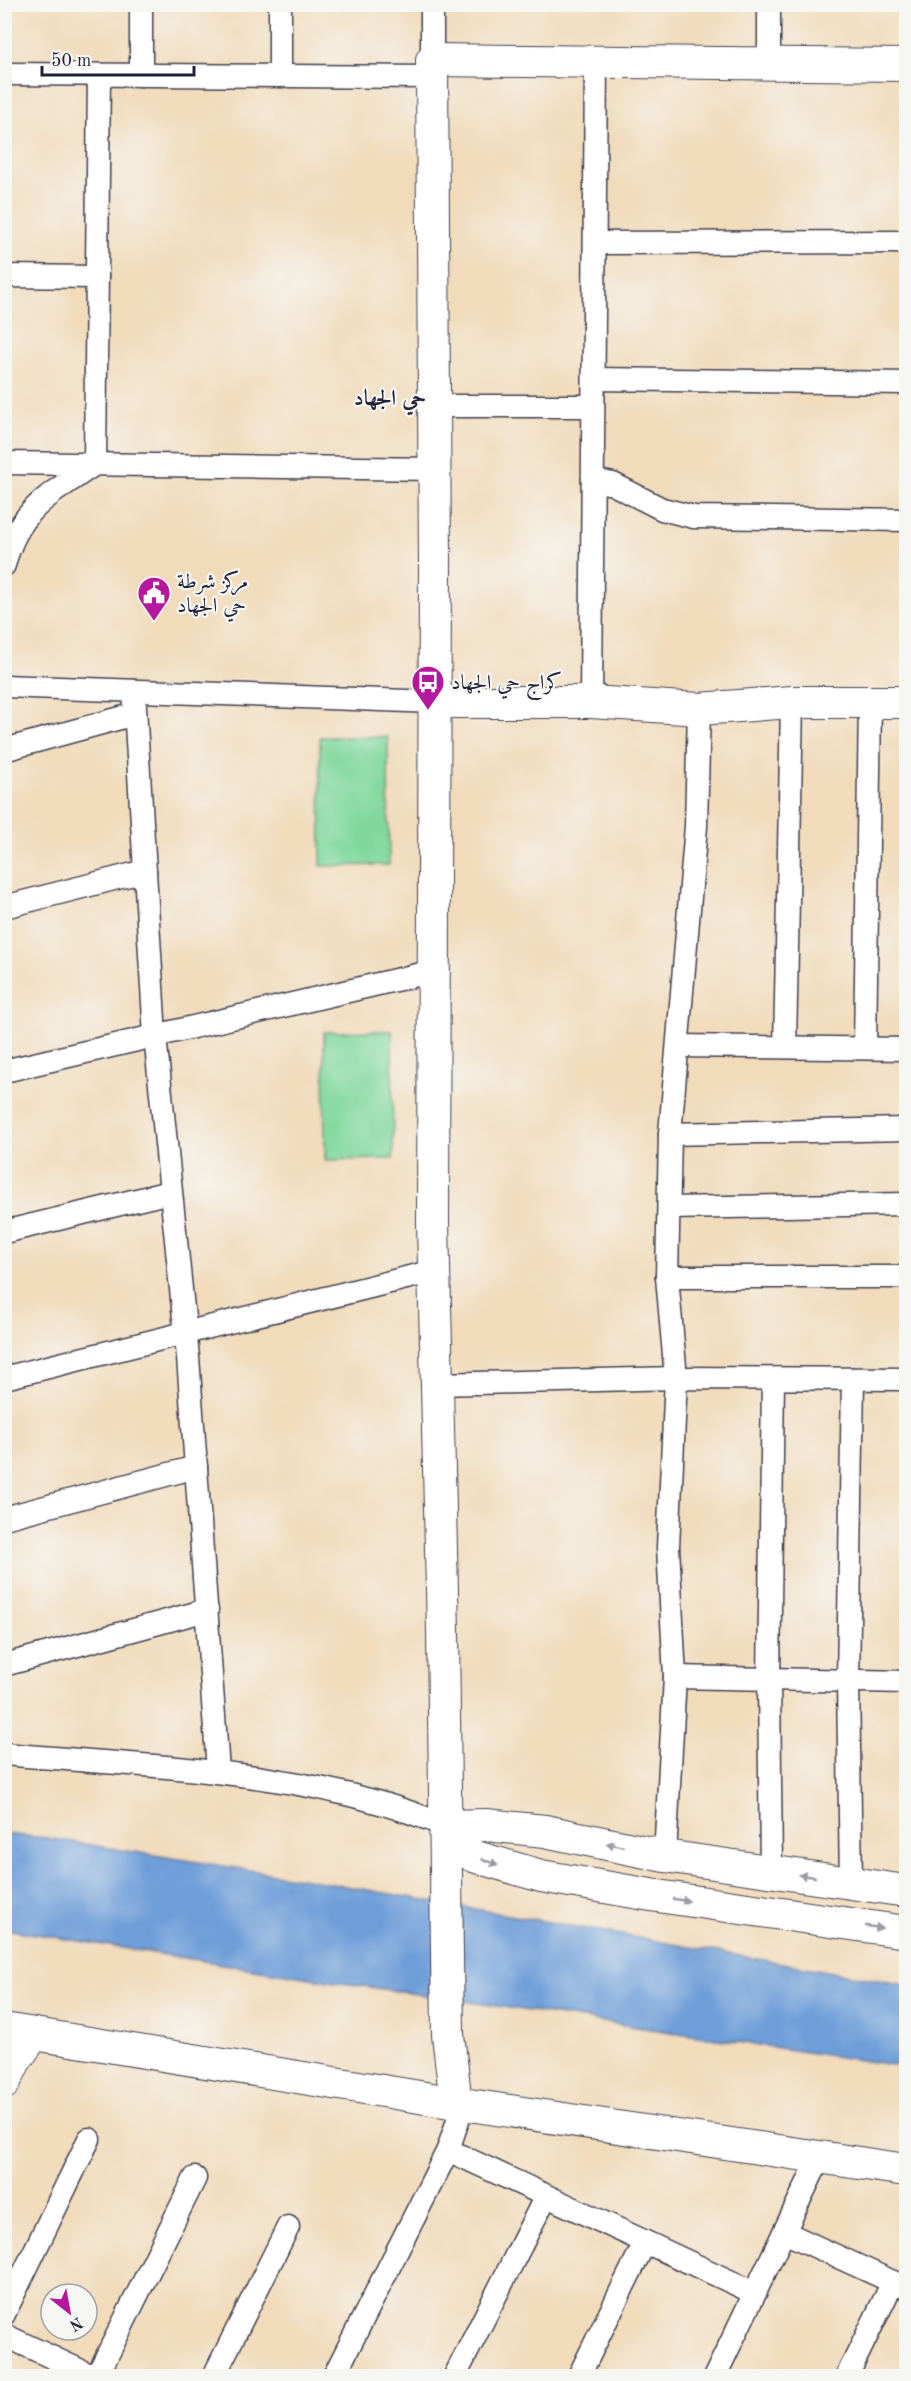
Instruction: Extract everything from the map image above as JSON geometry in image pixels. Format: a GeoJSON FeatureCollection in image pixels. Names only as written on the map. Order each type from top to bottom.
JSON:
{"type":"FeatureCollection","features":[{"type":"Feature","properties":{"kind":"street"},"geometry":{"type":"LineString","coordinates":[[141,4],[141,75]]}},
{"type":"Feature","properties":{"kind":"street"},"geometry":{"type":"LineString","coordinates":[[280,4],[280,76]]}},
{"type":"Feature","properties":{"kind":"street"},"geometry":{"type":"LineString","coordinates":[[334,2376],[448,2150],[458,2120],[448,2035],[446,1826],[434,1271],[435,469],[432,4]]}},
{"type":"Feature","properties":{"kind":"street"},"geometry":{"type":"LineString","coordinates":[[769,4],[769,64]]}},
{"type":"Feature","properties":{"kind":"street"},"geometry":{"type":"LineString","coordinates":[[591,702],[596,62]]}},
{"type":"Feature","properties":{"kind":"street"},"geometry":{"type":"LineString","coordinates":[[4,74],[280,76],[596,62],[906,65]]}},
{"type":"Feature","properties":{"kind":"street"},"geometry":{"type":"LineString","coordinates":[[95,464],[99,75]]}},
{"type":"Feature","properties":{"kind":"street"},"geometry":{"type":"LineString","coordinates":[[594,243],[906,242]]}},
{"type":"Feature","properties":{"kind":"street"},"geometry":{"type":"LineString","coordinates":[[4,276],[97,277]]}},
{"type":"Feature","properties":{"kind":"street"},"geometry":{"type":"LineString","coordinates":[[594,379],[906,383]]}},
{"type":"Feature","properties":{"kind":"street"},"geometry":{"type":"LineString","coordinates":[[434,406],[593,406]]}},
{"type":"Feature","properties":{"kind":"street"},"geometry":{"type":"LineString","coordinates":[[4,463],[435,469]]}},
{"type":"Feature","properties":{"kind":"street"},"geometry":{"type":"LineString","coordinates":[[4,565],[10,544],[22,520],[38,504],[95,464]]}},
{"type":"Feature","properties":{"kind":"street"},"geometry":{"type":"LineString","coordinates":[[593,480],[622,488],[662,508],[694,517],[906,520]]}},
{"type":"Feature","properties":{"kind":"street"},"geometry":{"type":"LineString","coordinates":[[4,686],[435,702],[591,702],[699,709],[792,702],[906,702]]}},
{"type":"Feature","properties":{"kind":"street"},"geometry":{"type":"LineString","coordinates":[[134,691],[155,1036],[185,1333],[218,1771]]}},
{"type":"Feature","properties":{"kind":"street"},"geometry":{"type":"LineString","coordinates":[[785,1047],[792,702]]}},
{"type":"Feature","properties":{"kind":"street"},"geometry":{"type":"LineString","coordinates":[[865,1048],[870,702]]}},
{"type":"Feature","properties":{"kind":"street"},"geometry":{"type":"LineString","coordinates":[[665,1856],[675,1677],[668,1547],[676,1378],[667,1277],[669,1134],[679,1046],[696,826],[699,709]]}},
{"type":"Feature","properties":{"kind":"street"},"geometry":{"type":"LineString","coordinates":[[4,750],[135,714]]}},
{"type":"Feature","properties":{"kind":"street"},"geometry":{"type":"LineString","coordinates":[[4,907],[145,871]]}},
{"type":"Feature","properties":{"kind":"street"},"geometry":{"type":"LineString","coordinates":[[4,1071],[434,971]]}},
{"type":"Feature","properties":{"kind":"street"},"geometry":{"type":"LineString","coordinates":[[679,1046],[906,1048]]}},
{"type":"Feature","properties":{"kind":"street"},"geometry":{"type":"LineString","coordinates":[[669,1134],[906,1130]]}},
{"type":"Feature","properties":{"kind":"street"},"geometry":{"type":"LineString","coordinates":[[4,1232],[170,1192]]}},
{"type":"Feature","properties":{"kind":"street"},"geometry":{"type":"LineString","coordinates":[[669,1208],[906,1204]]}},
{"type":"Feature","properties":{"kind":"street"},"geometry":{"type":"LineString","coordinates":[[4,1378],[434,1271]]}},
{"type":"Feature","properties":{"kind":"street"},"geometry":{"type":"LineString","coordinates":[[667,1277],[906,1277]]}},
{"type":"Feature","properties":{"kind":"street"},"geometry":{"type":"LineString","coordinates":[[437,1384],[676,1378],[906,1379]]}},
{"type":"Feature","properties":{"kind":"street"},"geometry":{"type":"LineString","coordinates":[[850,1883],[848,1681],[853,1379]]}},
{"type":"Feature","properties":{"kind":"street"},"geometry":{"type":"LineString","coordinates":[[771,1871],[769,1680],[773,1380]]}},
{"type":"Feature","properties":{"kind":"street"},"geometry":{"type":"LineString","coordinates":[[4,1518],[196,1467]]}},
{"type":"Feature","properties":{"kind":"street"},"geometry":{"type":"LineString","coordinates":[[4,1665],[207,1611]]}},
{"type":"Feature","properties":{"kind":"street"},"geometry":{"type":"LineString","coordinates":[[675,1677],[906,1682]]}},
{"type":"Feature","properties":{"kind":"street"},"geometry":{"type":"LineString","coordinates":[[4,1754],[218,1771],[351,1796],[411,1811],[446,1826],[486,1825],[545,1831],[665,1856],[906,1891]]}},
{"type":"Feature","properties":{"kind":"street"},"geometry":{"type":"LineString","coordinates":[[446,1826],[473,1856],[541,1876],[651,1895],[906,1932]]}},
{"type":"Feature","properties":{"kind":"street"},"geometry":{"type":"LineString","coordinates":[[4,2083],[15,2061],[19,2031],[456,2103],[906,2170]]}},
{"type":"Feature","properties":{"kind":"street"},"geometry":{"type":"LineString","coordinates":[[4,2314],[89,2139]]}},
{"type":"Feature","properties":{"kind":"street"},"geometry":{"type":"LineString","coordinates":[[448,2150],[755,2293]]}},
{"type":"Feature","properties":{"kind":"street"},"geometry":{"type":"LineString","coordinates":[[715,2376],[820,2157]]}},
{"type":"Feature","properties":{"kind":"street"},"geometry":{"type":"LineString","coordinates":[[4,2335],[94,2376],[195,2178]]}},
{"type":"Feature","properties":{"kind":"street"},"geometry":{"type":"LineString","coordinates":[[455,2376],[546,2196]]}},
{"type":"Feature","properties":{"kind":"street"},"geometry":{"type":"LineString","coordinates":[[214,2376],[288,2227]]}},
{"type":"Feature","properties":{"kind":"street"},"geometry":{"type":"LineString","coordinates":[[784,2232],[900,2285],[848,2376]]}},
{"type":"Feature","properties":{"kind":"street"},"geometry":{"type":"LineString","coordinates":[[579,2376],[645,2242]]}},
{"type":"Feature","properties":{"kind":"green space"},"geometry":{"type":"Polygon","coordinates":[[[320,737],[388,737],[389,865],[321,866],[320,737]]]}},
{"type":"Feature","properties":{"kind":"green space"},"geometry":{"type":"Polygon","coordinates":[[[392,1031],[393,1159],[325,1160],[324,1032],[392,1031]]]}},
{"type":"Feature","properties":{"kind":"water"},"geometry":{"type":"Polygon","coordinates":[[[4,1834],[47,1838],[306,1879],[906,1985],[906,2067],[322,1980],[5,1929],[4,1834]]]}},
{"type":"Feature","properties":{"kind":"place","name":"مركز شرطة حي الجهاد"},"geometry":{"type":"Point","coordinates":[154,622]}},
{"type":"Feature","properties":{"kind":"place","name":"كراج حي الجهاد"},"geometry":{"type":"Point","coordinates":[428,711]}},
{"type":"Feature","properties":{"kind":"district","name":"حي الجهاد"},"geometry":{"type":"Point","coordinates":[390,397]}}]}
